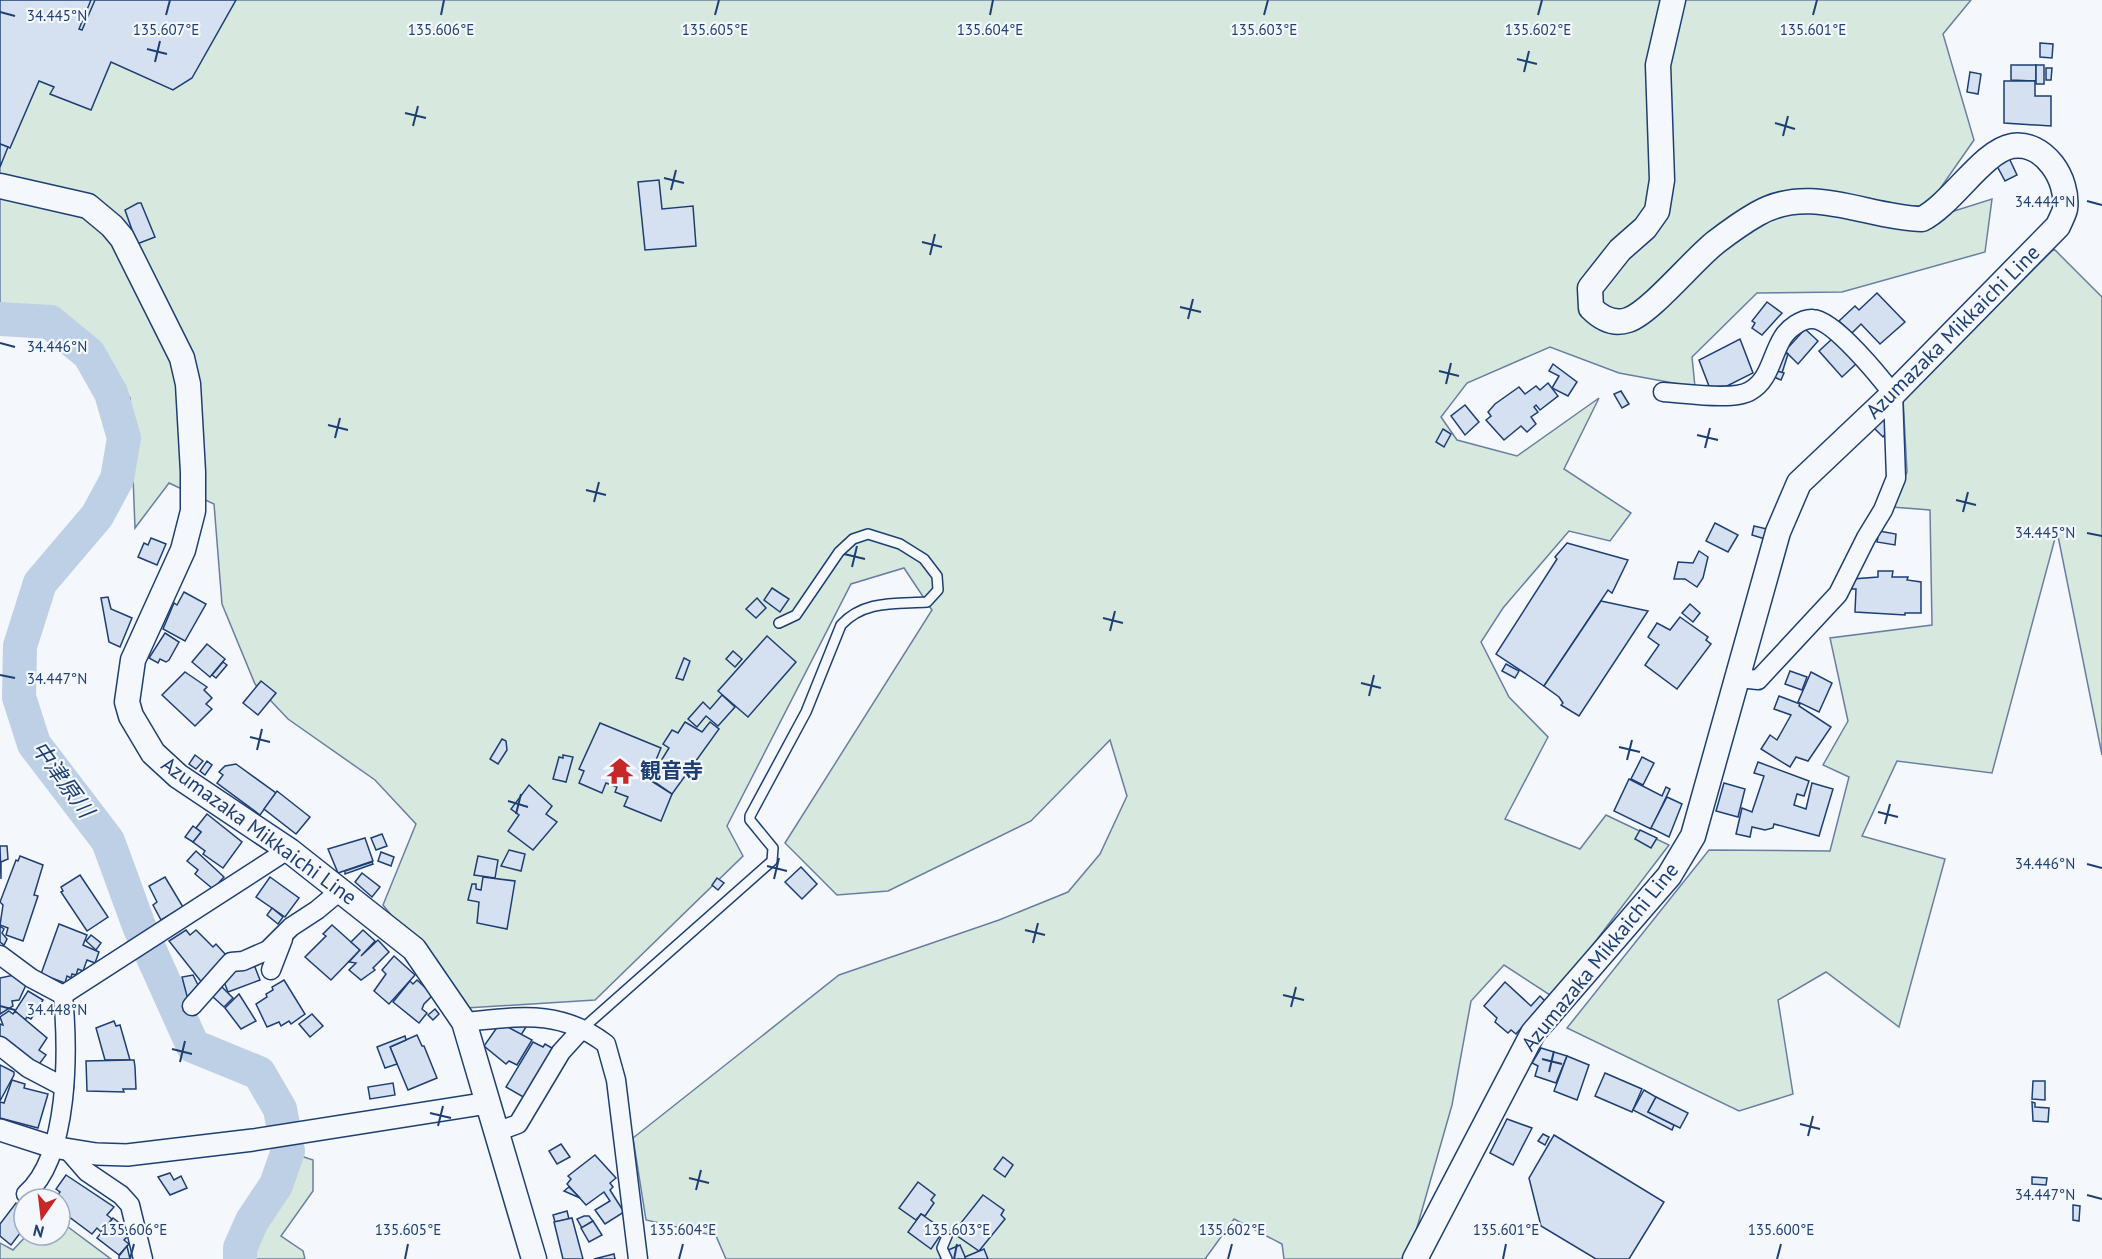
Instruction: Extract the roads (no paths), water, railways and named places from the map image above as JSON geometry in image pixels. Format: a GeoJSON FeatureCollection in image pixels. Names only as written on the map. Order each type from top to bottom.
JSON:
{"type":"FeatureCollection","features":[{"type":"Feature","properties":{"kind":"main road","name":"Azumazaka Mikkaichi Line"},"geometry":{"type":"LineString","coordinates":[[1415,1259],[1533,1033],[1669,876],[1693,836],[1778,532],[1799,483],[1893,394],[2058,226],[2065,209],[2064,192],[2055,167],[2037,152],[2025,147],[2010,146],[1988,158],[1936,212],[1922,219],[1811,200],[1784,202],[1759,213],[1715,242],[1639,314],[1628,320],[1610,321],[1591,308],[1590,288],[1620,250],[1652,220],[1657,211],[1662,180],[1658,65],[1673,0]]}},
{"type":"Feature","properties":{"kind":"main road","name":"Azumazaka Mikkaichi Line"},"geometry":{"type":"LineString","coordinates":[[0,186],[88,206],[112,226],[122,238],[182,358],[188,384],[193,511],[183,550],[133,660],[127,702],[141,736],[170,768],[290,851],[414,949],[464,1022],[534,1259]]}},
{"type":"Feature","properties":{"kind":"street"},"geometry":{"type":"LineString","coordinates":[[1663,392],[1725,395],[1748,393],[1762,383],[1783,335],[1800,322],[1814,319],[1830,326],[1893,394],[1896,478],[1883,510],[1838,594],[1758,680],[1739,678]]}},
{"type":"Feature","properties":{"kind":"street"},"geometry":{"type":"LineString","coordinates":[[63,995],[283,853],[290,851]]}},
{"type":"Feature","properties":{"kind":"street"},"geometry":{"type":"LineString","coordinates":[[271,970],[284,937],[291,927],[317,910],[340,890]]}},
{"type":"Feature","properties":{"kind":"street"},"geometry":{"type":"LineString","coordinates":[[192,1005],[231,962],[255,957],[284,937]]}},
{"type":"Feature","properties":{"kind":"street"},"geometry":{"type":"LineString","coordinates":[[0,955],[31,978],[63,995]]}},
{"type":"Feature","properties":{"kind":"street"},"geometry":{"type":"LineString","coordinates":[[32,1187],[60,1148],[67,1043],[63,995]]}},
{"type":"Feature","properties":{"kind":"street"},"geometry":{"type":"LineString","coordinates":[[464,1022],[534,1015],[580,1030],[606,1044],[616,1080],[638,1259]]}},
{"type":"Feature","properties":{"kind":"street"},"geometry":{"type":"LineString","coordinates":[[496,1132],[518,1124],[561,1052],[580,1030]]}},
{"type":"Feature","properties":{"kind":"street"},"geometry":{"type":"LineString","coordinates":[[0,1046],[28,1068],[64,1087]]}},
{"type":"Feature","properties":{"kind":"street"},"geometry":{"type":"LineString","coordinates":[[0,1130],[60,1148],[96,1154],[127,1155],[253,1140],[488,1103]]}},
{"type":"Feature","properties":{"kind":"street"},"geometry":{"type":"LineString","coordinates":[[60,1148],[87,1172],[121,1195],[130,1206],[143,1259]]}},
{"type":"Feature","properties":{"kind":"lane"},"geometry":{"type":"LineString","coordinates":[[580,1030],[772,861],[773,848],[750,820],[750,816],[806,712],[841,626],[850,615],[880,604],[927,602],[938,590],[937,576],[924,559],[900,544],[868,534],[853,538],[824,571],[796,615],[779,623]]}},
{"type":"Feature","properties":{"kind":"lane"},"geometry":{"type":"LineString","coordinates":[[947,1236],[942,1248],[947,1259]]}},
{"type":"Feature","properties":{"kind":"waterway","name":"中津原川"},"geometry":{"type":"LineString","coordinates":[[0,319],[50,322],[89,354],[111,393],[124,438],[117,479],[97,516],[40,583],[20,646],[19,697],[34,744],[108,841],[139,926],[193,1046],[259,1073],[280,1109],[288,1151],[276,1185],[252,1221],[240,1248],[240,1259]]}},
{"type":"Feature","properties":{"kind":"place","name":"観音寺"},"geometry":{"type":"Point","coordinates":[620,771]}}]}
